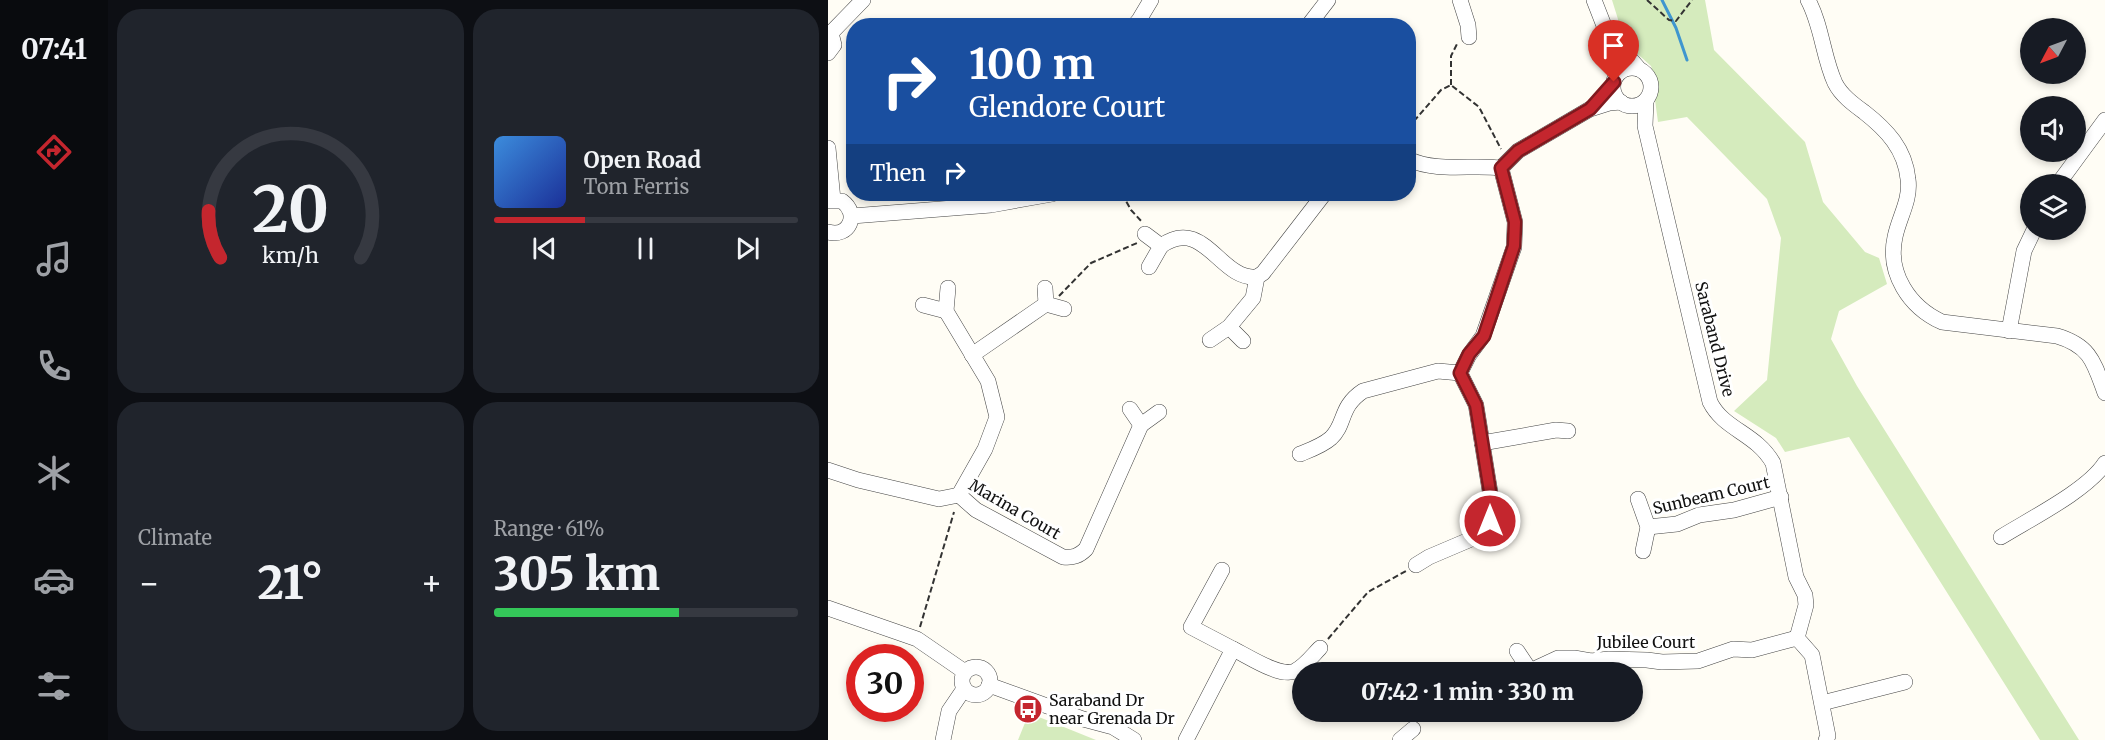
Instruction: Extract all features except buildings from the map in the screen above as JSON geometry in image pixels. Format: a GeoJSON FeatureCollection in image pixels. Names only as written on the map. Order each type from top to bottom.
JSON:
{"type":"FeatureCollection","features":[{"type":"Feature","properties":{"kind":"street"},"geometry":{"type":"LineString","coordinates":[[828,53],[834,45],[829,34],[863,0]]}},
{"type":"Feature","properties":{"kind":"street"},"geometry":{"type":"LineString","coordinates":[[1140,18],[1151,0]]}},
{"type":"Feature","properties":{"kind":"street"},"geometry":{"type":"LineString","coordinates":[[1314,18],[1328,0]]}},
{"type":"Feature","properties":{"kind":"street"},"geometry":{"type":"LineString","coordinates":[[1460,0],[1468,25],[1469,37]]}},
{"type":"Feature","properties":{"kind":"street"},"geometry":{"type":"LineString","coordinates":[[1594,0],[1610,41],[1615,79],[1614,93],[1625,104]]}},
{"type":"Feature","properties":{"kind":"street"},"geometry":{"type":"LineString","coordinates":[[1416,161],[1447,168],[1504,165],[1518,151],[1590,109],[1609,103],[1636,106],[1646,100],[1650,95],[1651,82],[1618,42],[1604,0]]}},
{"type":"Feature","properties":{"kind":"street"},"geometry":{"type":"LineString","coordinates":[[1808,0],[1816,18],[1836,83],[1853,104],[1889,134],[1899,147],[1905,163],[1909,180],[1908,194],[1893,251],[1895,268],[1902,287],[1919,308],[1942,322],[2057,336],[2080,345],[2089,353],[2095,364],[2105,393]]}},
{"type":"Feature","properties":{"kind":"street"},"geometry":{"type":"LineString","coordinates":[[1590,109],[1626,69],[1639,69]]}},
{"type":"Feature","properties":{"kind":"street","name":"Saraband Drive"},"geometry":{"type":"LineString","coordinates":[[1646,100],[1645,126],[1710,402],[1715,412],[1723,420],[1755,441],[1766,451],[1773,463],[1796,577],[1805,595],[1806,605],[1797,638]]}},
{"type":"Feature","properties":{"kind":"street","name":"Saraband Drive"},"geometry":{"type":"LineString","coordinates":[[1625,104],[1645,126]]}},
{"type":"Feature","properties":{"kind":"street"},"geometry":{"type":"LineString","coordinates":[[2065,174],[2105,120]]}},
{"type":"Feature","properties":{"kind":"street"},"geometry":{"type":"LineString","coordinates":[[828,148],[831,201],[846,204],[852,216],[850,225],[846,229],[837,233],[828,232]]}},
{"type":"Feature","properties":{"kind":"street"},"geometry":{"type":"LineString","coordinates":[[1460,373],[1469,354],[1484,336],[1514,246],[1515,222],[1504,165]]}},
{"type":"Feature","properties":{"kind":"street"},"geometry":{"type":"LineString","coordinates":[[852,216],[991,205],[1013,201]]}},
{"type":"Feature","properties":{"kind":"street"},"geometry":{"type":"LineString","coordinates":[[1149,267],[1152,239],[1190,238],[1200,242],[1240,275],[1248,278],[1257,277],[1263,273],[1319,201]]}},
{"type":"Feature","properties":{"kind":"street"},"geometry":{"type":"LineString","coordinates":[[2008,331],[2024,251],[2029,240]]}},
{"type":"Feature","properties":{"kind":"street"},"geometry":{"type":"LineString","coordinates":[[1210,340],[1229,327],[1253,298],[1257,277]]}},
{"type":"Feature","properties":{"kind":"street"},"geometry":{"type":"LineString","coordinates":[[945,312],[948,288]]}},
{"type":"Feature","properties":{"kind":"street"},"geometry":{"type":"LineString","coordinates":[[1045,288],[1046,304]]}},
{"type":"Feature","properties":{"kind":"street"},"geometry":{"type":"LineString","coordinates":[[923,304],[945,312],[988,381],[997,417],[985,449],[959,495]]}},
{"type":"Feature","properties":{"kind":"street"},"geometry":{"type":"LineString","coordinates":[[1046,304],[1064,309]]}},
{"type":"Feature","properties":{"kind":"street"},"geometry":{"type":"LineString","coordinates":[[972,356],[1046,304]]}},
{"type":"Feature","properties":{"kind":"street"},"geometry":{"type":"LineString","coordinates":[[1229,327],[1243,341]]}},
{"type":"Feature","properties":{"kind":"street"},"geometry":{"type":"LineString","coordinates":[[1300,454],[1331,438],[1337,430],[1346,407],[1353,397],[1363,391],[1438,371],[1460,373]]}},
{"type":"Feature","properties":{"kind":"street"},"geometry":{"type":"LineString","coordinates":[[1416,565],[1476,537],[1485,529],[1493,510],[1476,405],[1460,373]]}},
{"type":"Feature","properties":{"kind":"street"},"geometry":{"type":"LineString","coordinates":[[1130,409],[1141,425]]}},
{"type":"Feature","properties":{"kind":"street","name":"Marina Court"},"geometry":{"type":"LineString","coordinates":[[828,470],[858,480],[939,499],[959,495],[976,510],[1064,557],[1076,557],[1086,549],[1141,425],[1158,412]]}},
{"type":"Feature","properties":{"kind":"street"},"geometry":{"type":"LineString","coordinates":[[1482,443],[1556,430],[1568,431]]}},
{"type":"Feature","properties":{"kind":"street"},"geometry":{"type":"LineString","coordinates":[[2001,537],[2085,485],[2103,470]]}},
{"type":"Feature","properties":{"kind":"street","name":"Sunbeam Court"},"geometry":{"type":"LineString","coordinates":[[1648,527],[1677,524],[1699,515],[1734,510],[1781,497]]}},
{"type":"Feature","properties":{"kind":"street","name":"Sunbeam Court"},"geometry":{"type":"LineString","coordinates":[[1638,499],[1648,527],[1643,550]]}},
{"type":"Feature","properties":{"kind":"street"},"geometry":{"type":"LineString","coordinates":[[1222,570],[1191,627],[1284,673],[1293,672],[1302,667],[1320,648]]}},
{"type":"Feature","properties":{"kind":"street"},"geometry":{"type":"LineString","coordinates":[[828,608],[917,639],[965,672]]}},
{"type":"Feature","properties":{"kind":"street"},"geometry":{"type":"LineString","coordinates":[[1797,638],[1812,655],[1828,736],[1826,740]]}},
{"type":"Feature","properties":{"kind":"street","name":"Jubilee Court"},"geometry":{"type":"LineString","coordinates":[[1550,662],[1558,658],[1698,661],[1733,649],[1752,650],[1797,638]]}},
{"type":"Feature","properties":{"kind":"street"},"geometry":{"type":"LineString","coordinates":[[1186,740],[1233,649]]}},
{"type":"Feature","properties":{"kind":"street","name":"Jubilee Court"},"geometry":{"type":"LineString","coordinates":[[1517,651],[1525,662]]}},
{"type":"Feature","properties":{"kind":"street"},"geometry":{"type":"LineString","coordinates":[[979,668],[988,674],[989,684],[984,692],[970,692],[962,681],[965,672],[979,668]]}},
{"type":"Feature","properties":{"kind":"street"},"geometry":{"type":"LineString","coordinates":[[1822,703],[1905,682]]}},
{"type":"Feature","properties":{"kind":"street"},"geometry":{"type":"LineString","coordinates":[[989,684],[1083,719],[1113,727],[1134,740]]}},
{"type":"Feature","properties":{"kind":"street"},"geometry":{"type":"LineString","coordinates":[[944,736],[970,692]]}},
{"type":"Feature","properties":{"kind":"street"},"geometry":{"type":"LineString","coordinates":[[1400,740],[1413,729]]}},
{"type":"Feature","properties":{"kind":"path"},"geometry":{"type":"LineString","coordinates":[[1647,0],[1669,20],[1676,21],[1692,0]]}},
{"type":"Feature","properties":{"kind":"path"},"geometry":{"type":"LineString","coordinates":[[1451,85],[1451,56],[1457,43],[1469,37]]}},
{"type":"Feature","properties":{"kind":"path"},"geometry":{"type":"LineString","coordinates":[[1416,119],[1441,90],[1451,85]]}},
{"type":"Feature","properties":{"kind":"path"},"geometry":{"type":"LineString","coordinates":[[1451,85],[1479,106],[1504,165]]}},
{"type":"Feature","properties":{"kind":"path"},"geometry":{"type":"LineString","coordinates":[[1126,201],[1131,210]]}},
{"type":"Feature","properties":{"kind":"path"},"geometry":{"type":"LineString","coordinates":[[1046,304],[1058,296],[1091,263],[1133,243],[1152,239]]}},
{"type":"Feature","properties":{"kind":"path"},"geometry":{"type":"LineString","coordinates":[[917,639],[954,512]]}},
{"type":"Feature","properties":{"kind":"path"},"geometry":{"type":"LineString","coordinates":[[1335,631],[1368,592],[1416,565]]}},
{"type":"Feature","properties":{"kind":"green space"},"geometry":{"type":"Polygon","coordinates":[[[1612,0],[1705,0],[1714,50],[1805,142],[1823,202],[1865,252],[1879,258],[1887,284],[1839,311],[1831,339],[1857,386],[2079,740],[2040,740],[1849,437],[1785,452],[1776,438],[1734,411],[1767,380],[1781,238],[1767,199],[1687,117],[1658,122],[1655,100],[1658,89],[1651,66],[1632,49],[1622,32],[1612,0]]]}},
{"type":"Feature","properties":{"kind":"green space"},"geometry":{"type":"Polygon","coordinates":[[[1029,713],[1096,740],[1018,740],[1029,713]]]}},
{"type":"Feature","properties":{"kind":"waterway"},"geometry":{"type":"LineString","coordinates":[[1662,0],[1676,28],[1687,60]]}},
{"type":"Feature","properties":{"kind":"place","name":"Saraband Dr near Grenada Dr"},"geometry":{"type":"Point","coordinates":[1028,709]}},
{"type":"Feature","properties":{"kind":"route"},"geometry":{"type":"LineString","coordinates":[[1490,521],[1493,510],[1476,405],[1460,373],[1469,354],[1484,336],[1514,246],[1515,222],[1501,168],[1518,151],[1590,109],[1614,82]]}}]}
